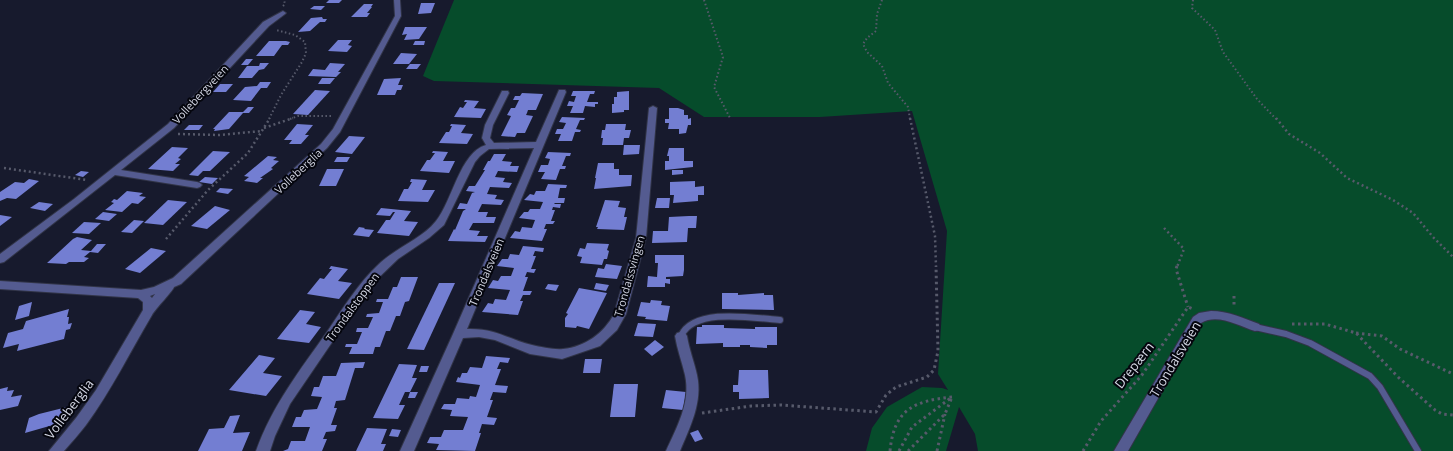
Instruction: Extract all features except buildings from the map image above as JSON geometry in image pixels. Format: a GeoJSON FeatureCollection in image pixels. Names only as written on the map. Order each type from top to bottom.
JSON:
{"type":"FeatureCollection","features":[{"type":"Feature","properties":{"kind":"street","name":"Volleberglia"},"geometry":{"type":"LineString","coordinates":[[56,451],[81,422],[100,394],[146,301],[157,290],[177,281],[314,157],[337,130],[398,16],[397,0]]}},
{"type":"Feature","properties":{"kind":"street","name":"Vollebergveien"},"geometry":{"type":"LineString","coordinates":[[0,259],[162,134],[197,100],[264,26],[283,13]]}},
{"type":"Feature","properties":{"kind":"street","name":"Trondalsveien"},"geometry":{"type":"LineString","coordinates":[[407,451],[459,334],[562,92]]}},
{"type":"Feature","properties":{"kind":"street"},"geometry":{"type":"LineString","coordinates":[[505,94],[489,125],[486,138],[491,146],[539,145]]}},
{"type":"Feature","properties":{"kind":"street","name":"Trondalssvingen"},"geometry":{"type":"LineString","coordinates":[[459,334],[479,333],[496,336],[530,349],[562,354],[581,349],[596,342],[613,328],[620,314],[641,238],[653,108]]}},
{"type":"Feature","properties":{"kind":"street","name":"Trondalstoppen"},"geometry":{"type":"LineString","coordinates":[[263,451],[268,436],[285,401],[367,282],[398,253],[425,237],[440,222],[473,159],[481,149],[491,146]]}},
{"type":"Feature","properties":{"kind":"street"},"geometry":{"type":"LineString","coordinates":[[114,172],[197,185]]}},
{"type":"Feature","properties":{"kind":"street"},"geometry":{"type":"LineString","coordinates":[[0,285],[146,301],[159,297],[177,281]]}},
{"type":"Feature","properties":{"kind":"street","name":"Trondalsveien"},"geometry":{"type":"LineString","coordinates":[[1121,451],[1198,318],[1206,315],[1224,317],[1255,327]]}},
{"type":"Feature","properties":{"kind":"street"},"geometry":{"type":"LineString","coordinates":[[673,451],[693,400],[692,380],[681,336]]}},
{"type":"Feature","properties":{"kind":"lane"},"geometry":{"type":"LineString","coordinates":[[681,336],[683,331],[692,324],[708,318],[780,320]]}},
{"type":"Feature","properties":{"kind":"lane"},"geometry":{"type":"LineString","coordinates":[[1255,327],[1301,339],[1336,356],[1370,376],[1380,387],[1418,451]]}},
{"type":"Feature","properties":{"kind":"path"},"geometry":{"type":"LineString","coordinates":[[704,0],[723,57],[714,87],[730,118]]}},
{"type":"Feature","properties":{"kind":"path"},"geometry":{"type":"LineString","coordinates":[[688,416],[751,406],[781,405],[876,412],[886,395],[896,387],[928,377],[934,370],[938,351],[935,236],[921,175],[908,107],[890,86],[882,66],[867,52],[863,44],[867,38],[876,31],[877,14],[882,0]]}},
{"type":"Feature","properties":{"kind":"path"},"geometry":{"type":"LineString","coordinates":[[1193,0],[1192,8],[1214,30],[1223,52],[1257,99],[1271,112],[1289,134],[1320,153],[1347,178],[1393,200],[1412,213],[1453,257]]}},
{"type":"Feature","properties":{"kind":"path"},"geometry":{"type":"LineString","coordinates":[[166,239],[208,190],[248,153],[281,95],[302,62],[306,53],[306,46],[305,42],[300,37],[264,26]]}},
{"type":"Feature","properties":{"kind":"path"},"geometry":{"type":"LineString","coordinates":[[162,134],[219,135],[263,129],[298,116],[345,117]]}},
{"type":"Feature","properties":{"kind":"path"},"geometry":{"type":"LineString","coordinates":[[4,168],[101,182]]}},
{"type":"Feature","properties":{"kind":"path"},"geometry":{"type":"LineString","coordinates":[[1164,228],[1184,249],[1176,269],[1188,307],[1206,315]]}},
{"type":"Feature","properties":{"kind":"path","name":"Drepærn"},"geometry":{"type":"LineString","coordinates":[[1083,451],[1101,421],[1142,375],[1188,307]]}},
{"type":"Feature","properties":{"kind":"path"},"geometry":{"type":"LineString","coordinates":[[1287,325],[1325,324],[1356,333],[1382,336],[1400,349],[1453,374]]}},
{"type":"Feature","properties":{"kind":"path"},"geometry":{"type":"LineString","coordinates":[[1356,333],[1398,377],[1435,410],[1442,414],[1453,415]]}},
{"type":"Feature","properties":{"kind":"path"},"geometry":{"type":"LineString","coordinates":[[937,451],[945,414],[952,397]]}},
{"type":"Feature","properties":{"kind":"path"},"geometry":{"type":"LineString","coordinates":[[890,451],[896,424],[905,411],[924,401],[952,397]]}},
{"type":"Feature","properties":{"kind":"path"},"geometry":{"type":"LineString","coordinates":[[899,451],[912,426],[952,397]]}},
{"type":"Feature","properties":{"kind":"path"},"geometry":{"type":"LineString","coordinates":[[908,451],[945,414]]}},
{"type":"Feature","properties":{"kind":"green space"},"geometry":{"type":"Polygon","coordinates":[[[454,0],[1453,0],[1453,451],[978,451],[975,434],[959,407],[946,451],[866,451],[872,428],[887,407],[922,387],[942,388],[948,390],[938,374],[947,231],[912,111],[820,117],[704,117],[659,88],[434,81],[423,76],[454,0]]]}}]}
